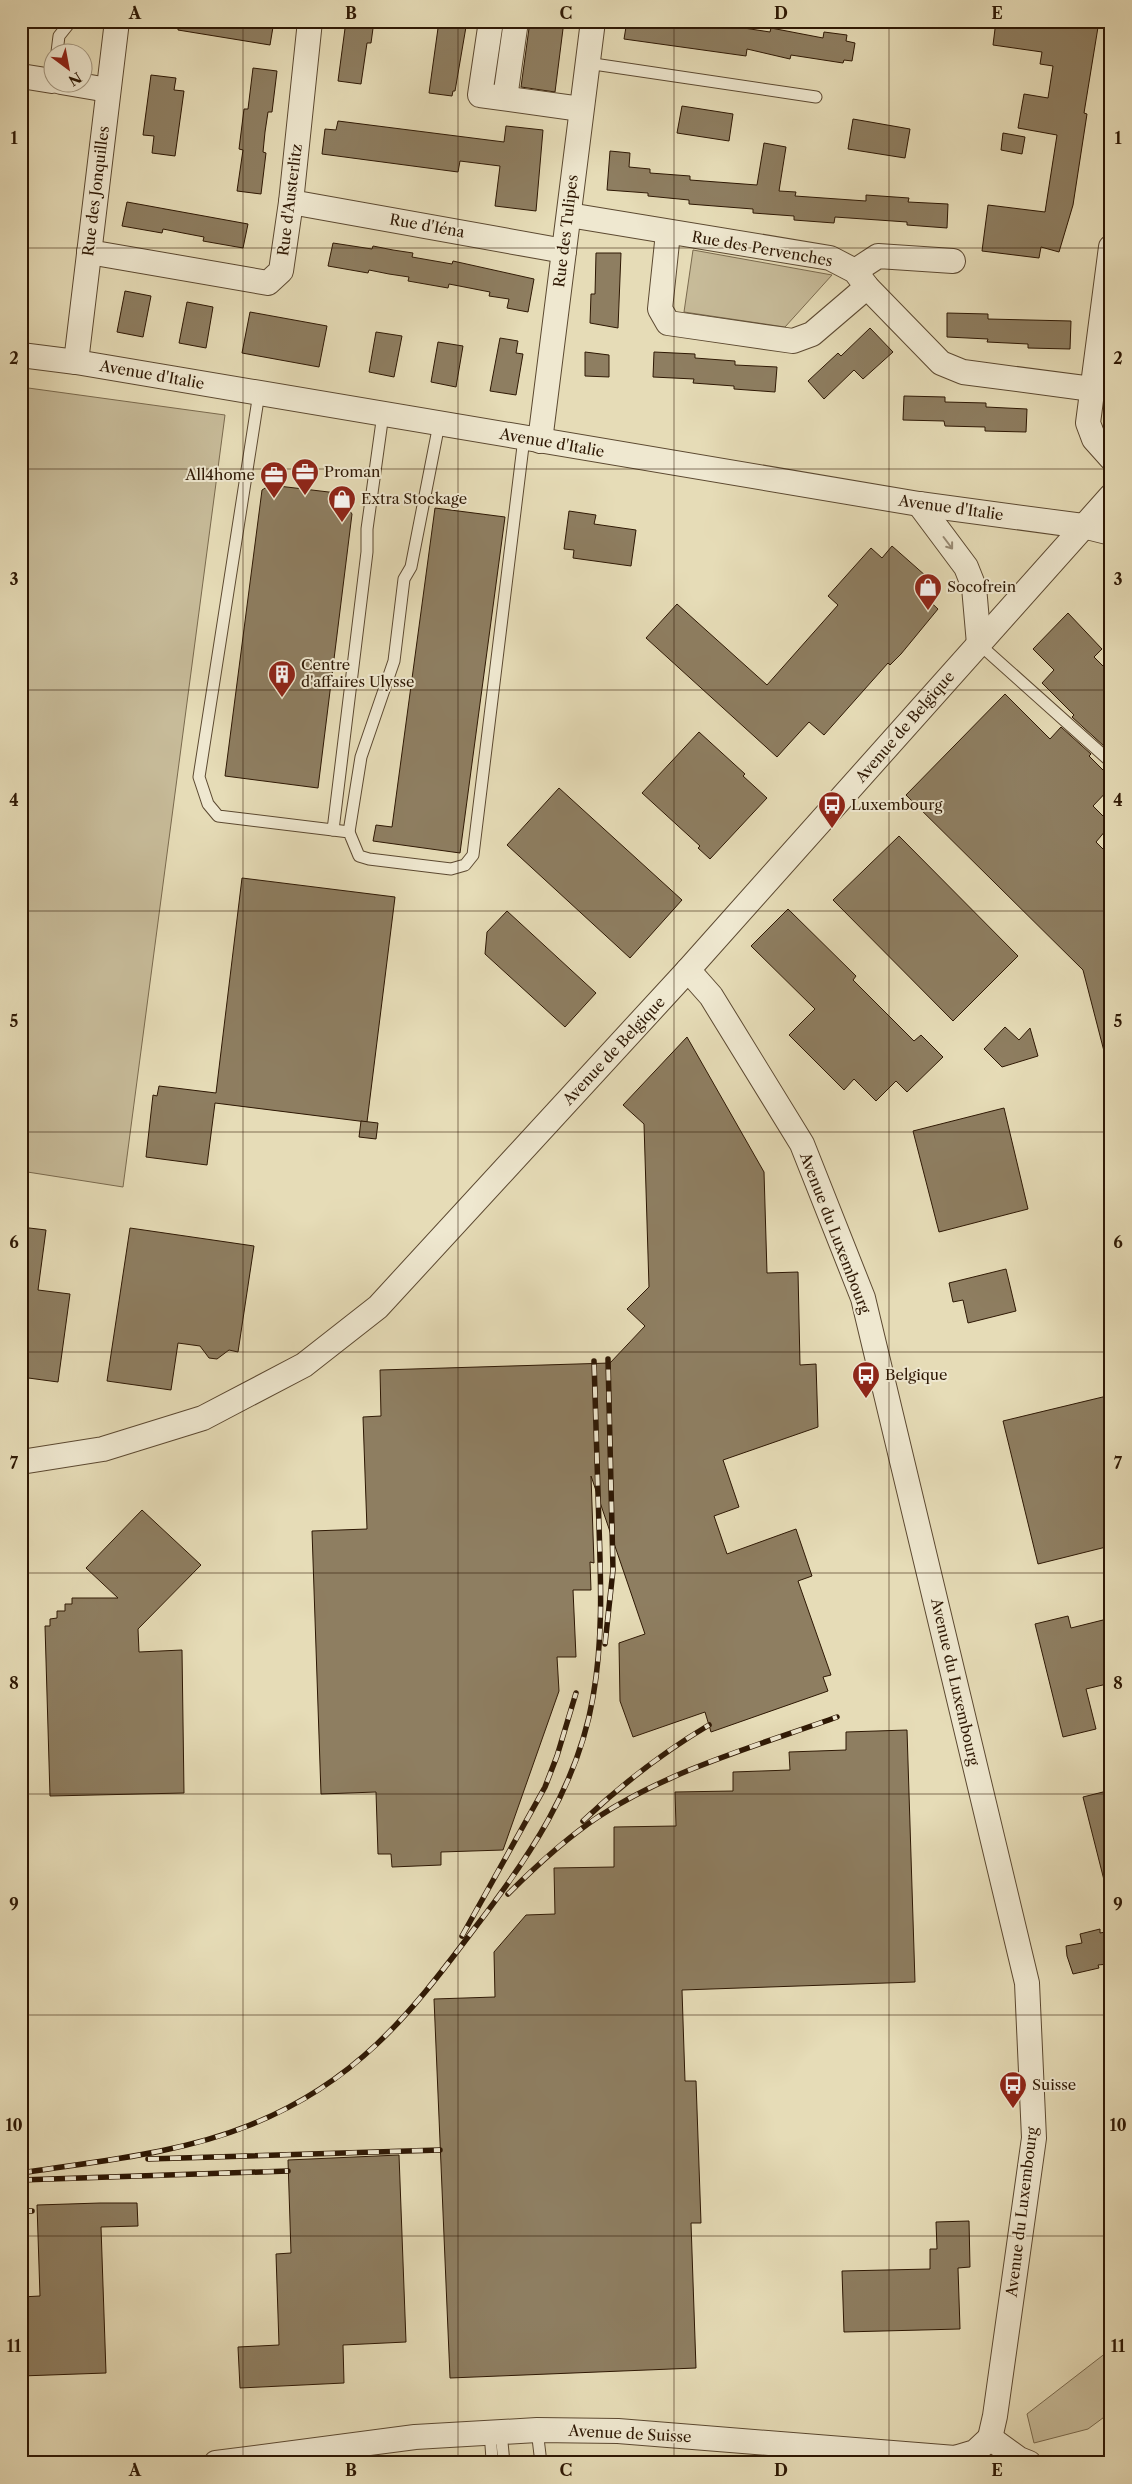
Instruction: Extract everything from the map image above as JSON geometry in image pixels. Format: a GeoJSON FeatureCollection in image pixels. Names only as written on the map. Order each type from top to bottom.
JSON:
{"type":"FeatureCollection","features":[{"type":"Feature","properties":{"kind":"street","name":"Rue des Jonquilles"},"geometry":{"type":"LineString","coordinates":[[76,362],[117,21]]}},
{"type":"Feature","properties":{"kind":"street","name":"Rue d'Austerlitz"},"geometry":{"type":"LineString","coordinates":[[89,252],[268,283],[281,271],[291,202],[310,21]]}},
{"type":"Feature","properties":{"kind":"street"},"geometry":{"type":"LineString","coordinates":[[491,21],[480,95],[581,109]]}},
{"type":"Feature","properties":{"kind":"street"},"geometry":{"type":"LineString","coordinates":[[505,98],[516,21]]}},
{"type":"Feature","properties":{"kind":"street","name":"Rue des Tulipes"},"geometry":{"type":"LineString","coordinates":[[532,440],[564,250],[593,21]]}},
{"type":"Feature","properties":{"kind":"street"},"geometry":{"type":"LineString","coordinates":[[21,76],[42,79]]}},
{"type":"Feature","properties":{"kind":"street"},"geometry":{"type":"LineString","coordinates":[[92,87],[108,90]]}},
{"type":"Feature","properties":{"kind":"street","name":"Rue d'Iéna"},"geometry":{"type":"LineString","coordinates":[[291,202],[564,250]]}},
{"type":"Feature","properties":{"kind":"street","name":"Rue des Pervenches"},"geometry":{"type":"LineString","coordinates":[[568,215],[668,233],[830,258],[861,279],[941,363],[963,372],[1092,389]]}},
{"type":"Feature","properties":{"kind":"street"},"geometry":{"type":"LineString","coordinates":[[668,233],[660,308],[668,323],[793,341],[812,334],[861,279],[878,256],[953,261]]}},
{"type":"Feature","properties":{"kind":"street"},"geometry":{"type":"LineString","coordinates":[[1111,247],[1088,423],[1094,439],[1111,458]]}},
{"type":"Feature","properties":{"kind":"street","name":"Avenue d'Italie"},"geometry":{"type":"LineString","coordinates":[[21,354],[919,504],[1083,526],[1111,532]]}},
{"type":"Feature","properties":{"kind":"street","name":"Avenue de Belgique"},"geometry":{"type":"LineString","coordinates":[[21,1462],[103,1450],[203,1418],[304,1365],[378,1307],[688,970],[1111,496]]}},
{"type":"Feature","properties":{"kind":"street"},"geometry":{"type":"LineString","coordinates":[[919,504],[966,567],[974,587],[979,644]]}},
{"type":"Feature","properties":{"kind":"street","name":"Avenue du Luxembourg"},"geometry":{"type":"LineString","coordinates":[[688,970],[711,996],[802,1144],[863,1298],[1027,1983],[1034,2138],[996,2416],[982,2451]]}},
{"type":"Feature","properties":{"kind":"street","name":"Avenue de Suisse"},"geometry":{"type":"LineString","coordinates":[[216,2463],[414,2437],[536,2430],[618,2431],[954,2458],[982,2451]]}},
{"type":"Feature","properties":{"kind":"street"},"geometry":{"type":"LineString","coordinates":[[982,2451],[1030,2463]]}},
{"type":"Feature","properties":{"kind":"lane"},"geometry":{"type":"LineString","coordinates":[[58,42],[59,36],[71,21]]}},
{"type":"Feature","properties":{"kind":"lane"},"geometry":{"type":"LineString","coordinates":[[587,62],[816,97]]}},
{"type":"Feature","properties":{"kind":"lane"},"geometry":{"type":"LineString","coordinates":[[259,393],[199,777],[208,804],[218,816],[348,832]]}},
{"type":"Feature","properties":{"kind":"lane"},"geometry":{"type":"LineString","coordinates":[[333,830],[367,552],[367,529],[383,414]]}},
{"type":"Feature","properties":{"kind":"lane"},"geometry":{"type":"LineString","coordinates":[[439,424],[411,567],[404,579],[394,661],[361,757],[348,832],[359,856],[369,859],[451,869],[465,865],[473,855],[532,440]]}},
{"type":"Feature","properties":{"kind":"lane"},"geometry":{"type":"LineString","coordinates":[[979,644],[1111,762]]}},
{"type":"Feature","properties":{"kind":"lane"},"geometry":{"type":"LineString","coordinates":[[536,2430],[541,2463]]}},
{"type":"Feature","properties":{"kind":"lane"},"geometry":{"type":"LineString","coordinates":[[488,2463],[492,2459],[496,2432]]}},
{"type":"Feature","properties":{"kind":"lane"},"geometry":{"type":"LineString","coordinates":[[496,2432],[504,2463]]}},
{"type":"Feature","properties":{"kind":"shaded area"},"geometry":{"type":"Polygon","coordinates":[[[693,250],[832,275],[785,327],[684,312],[693,250]]]}},
{"type":"Feature","properties":{"kind":"shaded area"},"geometry":{"type":"Polygon","coordinates":[[[21,387],[225,415],[123,1187],[21,1171],[21,387]]]}},
{"type":"Feature","properties":{"kind":"shaded area"},"geometry":{"type":"Polygon","coordinates":[[[1111,2349],[1111,2412],[1088,2429],[1034,2443],[1027,2414],[1111,2349]]]}},
{"type":"Feature","properties":{"kind":"building"},"geometry":{"type":"Polygon","coordinates":[[[178,21],[274,21],[270,45],[178,30],[178,21]]]}},
{"type":"Feature","properties":{"kind":"building"},"geometry":{"type":"Polygon","coordinates":[[[346,21],[374,21],[371,43],[367,43],[361,84],[338,81],[346,21]]]}},
{"type":"Feature","properties":{"kind":"building"},"geometry":{"type":"Polygon","coordinates":[[[439,21],[467,21],[455,91],[453,91],[452,96],[429,93],[439,21]]]}},
{"type":"Feature","properties":{"kind":"building"},"geometry":{"type":"Polygon","coordinates":[[[530,21],[564,21],[555,92],[521,87],[530,21]]]}},
{"type":"Feature","properties":{"kind":"building"},"geometry":{"type":"Polygon","coordinates":[[[627,21],[698,21],[770,32],[771,28],[823,38],[824,32],[847,35],[846,41],[855,43],[852,61],[844,60],[843,63],[791,55],[790,59],[747,49],[746,56],[624,39],[627,21]]]}},
{"type":"Feature","properties":{"kind":"building"},"geometry":{"type":"Polygon","coordinates":[[[996,21],[1020,21],[1054,27],[1054,21],[1099,21],[1084,113],[1087,114],[1073,205],[1059,252],[1041,247],[1039,258],[982,251],[988,205],[1045,212],[1057,135],[1018,128],[1024,94],[1048,98],[1053,66],[1040,64],[1042,52],[993,45],[996,21]]]}},
{"type":"Feature","properties":{"kind":"building"},"geometry":{"type":"Polygon","coordinates":[[[253,68],[277,71],[272,112],[268,112],[265,132],[263,152],[266,153],[261,194],[237,191],[243,150],[239,149],[244,109],[248,109],[253,68]]]}},
{"type":"Feature","properties":{"kind":"building"},"geometry":{"type":"Polygon","coordinates":[[[151,75],[176,78],[174,90],[184,91],[175,156],[152,153],[154,136],[143,135],[151,75]]]}},
{"type":"Feature","properties":{"kind":"building"},"geometry":{"type":"Polygon","coordinates":[[[682,106],[733,114],[729,141],[677,133],[682,106]]]}},
{"type":"Feature","properties":{"kind":"building"},"geometry":{"type":"Polygon","coordinates":[[[853,119],[910,129],[905,158],[848,149],[853,119]]]}},
{"type":"Feature","properties":{"kind":"building"},"geometry":{"type":"Polygon","coordinates":[[[338,121],[504,142],[506,126],[543,130],[536,211],[495,206],[500,166],[460,161],[458,172],[322,154],[325,129],[336,130],[338,121]]]}},
{"type":"Feature","properties":{"kind":"building"},"geometry":{"type":"Polygon","coordinates":[[[1003,133],[1025,137],[1022,154],[1001,150],[1003,133]]]}},
{"type":"Feature","properties":{"kind":"building"},"geometry":{"type":"Polygon","coordinates":[[[764,143],[786,147],[779,191],[796,192],[795,196],[866,201],[866,195],[909,198],[908,202],[948,204],[947,228],[907,225],[907,222],[835,217],[834,223],[794,220],[794,216],[753,213],[753,209],[689,204],[689,200],[648,196],[648,193],[607,190],[610,151],[630,153],[629,167],[650,169],[650,173],[690,176],[690,180],[757,185],[764,143]]]}},
{"type":"Feature","properties":{"kind":"building"},"geometry":{"type":"Polygon","coordinates":[[[127,202],[248,224],[243,248],[203,241],[204,237],[163,229],[162,233],[122,226],[127,202]]]}},
{"type":"Feature","properties":{"kind":"building"},"geometry":{"type":"Polygon","coordinates":[[[333,243],[372,249],[373,246],[413,253],[412,257],[452,264],[453,261],[534,279],[528,312],[507,308],[509,299],[489,296],[490,292],[449,284],[448,288],[408,281],[409,277],[369,270],[368,273],[328,266],[333,243]]]}},
{"type":"Feature","properties":{"kind":"building"},"geometry":{"type":"Polygon","coordinates":[[[596,253],[621,253],[618,328],[590,323],[591,294],[595,294],[596,253]]]}},
{"type":"Feature","properties":{"kind":"building"},"geometry":{"type":"Polygon","coordinates":[[[125,291],[151,296],[143,337],[117,332],[125,291]]]}},
{"type":"Feature","properties":{"kind":"building"},"geometry":{"type":"Polygon","coordinates":[[[187,302],[213,307],[206,348],[179,343],[187,302]]]}},
{"type":"Feature","properties":{"kind":"building"},"geometry":{"type":"Polygon","coordinates":[[[250,312],[327,326],[319,367],[242,353],[250,312]]]}},
{"type":"Feature","properties":{"kind":"building"},"geometry":{"type":"Polygon","coordinates":[[[947,313],[988,314],[988,319],[1071,321],[1070,349],[1028,348],[1028,344],[987,342],[988,339],[947,337],[947,313]]]}},
{"type":"Feature","properties":{"kind":"building"},"geometry":{"type":"Polygon","coordinates":[[[870,328],[893,352],[863,379],[854,370],[824,399],[808,381],[838,353],[841,356],[870,328]]]}},
{"type":"Feature","properties":{"kind":"building"},"geometry":{"type":"Polygon","coordinates":[[[376,332],[402,336],[394,377],[369,372],[376,332]]]}},
{"type":"Feature","properties":{"kind":"building"},"geometry":{"type":"Polygon","coordinates":[[[500,338],[518,341],[516,353],[523,354],[516,395],[490,391],[500,338]]]}},
{"type":"Feature","properties":{"kind":"building"},"geometry":{"type":"Polygon","coordinates":[[[438,342],[463,346],[456,387],[431,382],[438,342]]]}},
{"type":"Feature","properties":{"kind":"building"},"geometry":{"type":"Polygon","coordinates":[[[585,352],[609,355],[609,377],[585,376],[585,352]]]}},
{"type":"Feature","properties":{"kind":"building"},"geometry":{"type":"Polygon","coordinates":[[[654,352],[695,354],[695,358],[735,361],[735,365],[777,367],[775,392],[693,383],[694,379],[653,377],[654,352]]]}},
{"type":"Feature","properties":{"kind":"building"},"geometry":{"type":"Polygon","coordinates":[[[904,396],[945,397],[945,402],[986,403],[986,407],[1027,409],[1026,432],[985,431],[985,427],[945,426],[944,421],[903,420],[904,396]]]}},
{"type":"Feature","properties":{"kind":"building","name":"Centre d'affaires Ulysse"},"geometry":{"type":"Polygon","coordinates":[[[270,485],[337,493],[352,514],[318,788],[225,776],[262,490],[270,485]]]}},
{"type":"Feature","properties":{"kind":"building"},"geometry":{"type":"Polygon","coordinates":[[[435,508],[505,517],[460,853],[373,841],[376,825],[392,827],[435,508]]]}},
{"type":"Feature","properties":{"kind":"building"},"geometry":{"type":"Polygon","coordinates":[[[569,511],[596,515],[594,524],[636,530],[631,566],[573,558],[574,550],[564,549],[569,511]]]}},
{"type":"Feature","properties":{"kind":"building"},"geometry":{"type":"Polygon","coordinates":[[[892,546],[935,584],[924,596],[938,609],[901,654],[890,665],[888,663],[824,735],[809,722],[777,757],[646,638],[677,604],[767,685],[838,605],[828,596],[871,548],[882,558],[892,546]]]}},
{"type":"Feature","properties":{"kind":"building"},"geometry":{"type":"Polygon","coordinates":[[[1068,613],[1102,649],[1094,657],[1111,674],[1111,743],[1105,747],[1072,717],[1074,715],[1042,683],[1054,670],[1033,649],[1068,613]]]}},
{"type":"Feature","properties":{"kind":"building"},"geometry":{"type":"Polygon","coordinates":[[[1005,694],[1050,739],[1061,727],[1091,754],[1089,756],[1111,778],[1111,787],[1093,806],[1111,824],[1096,842],[1111,857],[1111,1054],[1105,1055],[1083,970],[906,795],[1005,694]]]}},
{"type":"Feature","properties":{"kind":"building"},"geometry":{"type":"Polygon","coordinates":[[[699,732],[745,774],[743,776],[767,798],[710,859],[698,848],[700,846],[642,793],[699,732]]]}},
{"type":"Feature","properties":{"kind":"building"},"geometry":{"type":"Polygon","coordinates":[[[559,788],[682,900],[630,958],[507,845],[559,788]]]}},
{"type":"Feature","properties":{"kind":"building"},"geometry":{"type":"Polygon","coordinates":[[[899,836],[1018,956],[953,1021],[833,900],[899,836]]]}},
{"type":"Feature","properties":{"kind":"building"},"geometry":{"type":"Polygon","coordinates":[[[242,878],[395,897],[367,1122],[215,1103],[207,1165],[146,1157],[153,1095],[157,1096],[159,1086],[216,1093],[242,878]]]}},
{"type":"Feature","properties":{"kind":"building"},"geometry":{"type":"Polygon","coordinates":[[[788,909],[856,976],[853,980],[914,1041],[921,1035],[943,1057],[907,1092],[896,1081],[876,1101],[854,1079],[844,1090],[789,1035],[815,1009],[751,946],[788,909]]]}},
{"type":"Feature","properties":{"kind":"building"},"geometry":{"type":"Polygon","coordinates":[[[507,911],[596,993],[565,1027],[485,954],[487,932],[507,911]]]}},
{"type":"Feature","properties":{"kind":"building"},"geometry":{"type":"Polygon","coordinates":[[[1005,1027],[1019,1040],[1030,1028],[1038,1056],[1002,1067],[984,1049],[1005,1027]]]}},
{"type":"Feature","properties":{"kind":"building"},"geometry":{"type":"Polygon","coordinates":[[[687,1037],[764,1172],[767,1273],[798,1272],[800,1365],[816,1364],[818,1427],[723,1460],[739,1507],[714,1516],[727,1554],[796,1529],[812,1576],[798,1581],[831,1675],[823,1677],[828,1691],[711,1732],[705,1712],[633,1737],[620,1701],[619,1643],[645,1634],[591,1476],[594,1563],[590,1562],[591,1590],[573,1590],[576,1657],[557,1657],[559,1691],[503,1850],[441,1852],[441,1865],[392,1867],[391,1854],[378,1854],[376,1792],[321,1794],[312,1531],[367,1529],[363,1417],[381,1416],[380,1370],[610,1363],[645,1326],[627,1309],[649,1287],[644,1124],[623,1105],[687,1037]]]}},
{"type":"Feature","properties":{"kind":"building"},"geometry":{"type":"Polygon","coordinates":[[[1004,1108],[1028,1209],[939,1232],[913,1131],[1004,1108]]]}},
{"type":"Feature","properties":{"kind":"building"},"geometry":{"type":"Polygon","coordinates":[[[361,1121],[378,1123],[376,1139],[359,1137],[361,1121]]]}},
{"type":"Feature","properties":{"kind":"building"},"geometry":{"type":"Polygon","coordinates":[[[21,1227],[46,1230],[38,1290],[70,1294],[58,1382],[21,1377],[21,1227]]]}},
{"type":"Feature","properties":{"kind":"building"},"geometry":{"type":"Polygon","coordinates":[[[130,1228],[254,1246],[238,1352],[229,1350],[217,1359],[209,1358],[200,1346],[178,1343],[171,1390],[107,1381],[130,1228]]]}},
{"type":"Feature","properties":{"kind":"building"},"geometry":{"type":"Polygon","coordinates":[[[1006,1269],[1016,1311],[968,1323],[963,1300],[953,1302],[949,1283],[1006,1269]]]}},
{"type":"Feature","properties":{"kind":"building"},"geometry":{"type":"Polygon","coordinates":[[[1111,1395],[1111,1521],[1105,1523],[1110,1546],[1038,1564],[1003,1421],[1111,1395]]]}},
{"type":"Feature","properties":{"kind":"building"},"geometry":{"type":"Polygon","coordinates":[[[142,1510],[201,1565],[138,1629],[139,1652],[182,1650],[184,1793],[50,1796],[45,1626],[50,1626],[50,1619],[57,1618],[57,1611],[65,1611],[65,1604],[72,1604],[72,1598],[118,1598],[86,1568],[142,1510]]]}},
{"type":"Feature","properties":{"kind":"building"},"geometry":{"type":"Polygon","coordinates":[[[1068,1616],[1071,1628],[1111,1618],[1111,1683],[1086,1689],[1096,1729],[1063,1737],[1035,1624],[1068,1616]]]}},
{"type":"Feature","properties":{"kind":"building"},"geometry":{"type":"Polygon","coordinates":[[[907,1730],[915,1982],[682,1990],[685,2081],[696,2081],[701,2223],[691,2223],[696,2368],[450,2378],[434,1999],[495,1997],[494,1952],[526,1915],[555,1914],[554,1868],[614,1867],[614,1827],[676,1826],[675,1792],[733,1791],[733,1772],[790,1770],[789,1752],[846,1750],[846,1732],[907,1730]]]}},
{"type":"Feature","properties":{"kind":"building"},"geometry":{"type":"Polygon","coordinates":[[[1111,1790],[1111,1883],[1105,1884],[1083,1797],[1111,1790]]]}},
{"type":"Feature","properties":{"kind":"building"},"geometry":{"type":"Polygon","coordinates":[[[1100,1929],[1100,1933],[1111,1931],[1111,1960],[1107,1961],[1108,1964],[1098,1965],[1099,1968],[1073,1974],[1066,1946],[1082,1943],[1080,1934],[1100,1929]]]}},
{"type":"Feature","properties":{"kind":"building"},"geometry":{"type":"Polygon","coordinates":[[[399,2155],[406,2342],[343,2345],[344,2383],[240,2388],[238,2347],[279,2345],[276,2254],[291,2253],[288,2160],[399,2155]]]}},
{"type":"Feature","properties":{"kind":"building"},"geometry":{"type":"Polygon","coordinates":[[[137,2203],[138,2226],[101,2227],[106,2373],[21,2376],[21,2297],[40,2296],[37,2205],[137,2203]]]}},
{"type":"Feature","properties":{"kind":"building"},"geometry":{"type":"Polygon","coordinates":[[[969,2221],[970,2267],[958,2268],[960,2329],[844,2332],[842,2271],[930,2269],[930,2249],[937,2249],[936,2222],[969,2221]]]}},
{"type":"Feature","properties":{"kind":"railway"},"geometry":{"type":"LineString","coordinates":[[605,1644],[613,1570],[608,1359]]}},
{"type":"Feature","properties":{"kind":"railway"},"geometry":{"type":"LineString","coordinates":[[21,2173],[108,2160],[195,2143],[250,2125],[287,2108],[320,2089],[377,2044],[426,1990],[494,1903],[531,1848],[563,1791],[576,1761],[586,1730],[593,1697],[600,1633],[601,1590],[594,1361]]}},
{"type":"Feature","properties":{"kind":"railway"},"geometry":{"type":"LineString","coordinates":[[462,1936],[545,1787],[557,1756],[576,1693]]}},
{"type":"Feature","properties":{"kind":"railway"},"geometry":{"type":"LineString","coordinates":[[508,1894],[574,1834],[626,1800],[714,1760],[837,1717]]}},
{"type":"Feature","properties":{"kind":"railway"},"geometry":{"type":"LineString","coordinates":[[583,1821],[643,1770],[709,1725]]}},
{"type":"Feature","properties":{"kind":"railway"},"geometry":{"type":"LineString","coordinates":[[148,2159],[440,2150]]}},
{"type":"Feature","properties":{"kind":"railway"},"geometry":{"type":"LineString","coordinates":[[21,2180],[288,2171]]}},
{"type":"Feature","properties":{"kind":"railway"},"geometry":{"type":"LineString","coordinates":[[21,2211],[32,2211]]}},
{"type":"Feature","properties":{"kind":"place","name":"Proman"},"geometry":{"type":"Point","coordinates":[305,496]}},
{"type":"Feature","properties":{"kind":"place","name":"All4home"},"geometry":{"type":"Point","coordinates":[274,499]}},
{"type":"Feature","properties":{"kind":"place","name":"Extra Stockage"},"geometry":{"type":"Point","coordinates":[342,523]}},
{"type":"Feature","properties":{"kind":"place","name":"Socofrein"},"geometry":{"type":"Point","coordinates":[928,611]}},
{"type":"Feature","properties":{"kind":"place","name":"Centre d'affaires Ulysse"},"geometry":{"type":"Point","coordinates":[282,698]}},
{"type":"Feature","properties":{"kind":"place","name":"Luxembourg"},"geometry":{"type":"Point","coordinates":[832,829]}},
{"type":"Feature","properties":{"kind":"place","name":"Belgique"},"geometry":{"type":"Point","coordinates":[866,1399]}},
{"type":"Feature","properties":{"kind":"place","name":"Suisse"},"geometry":{"type":"Point","coordinates":[1013,2109]}}]}
